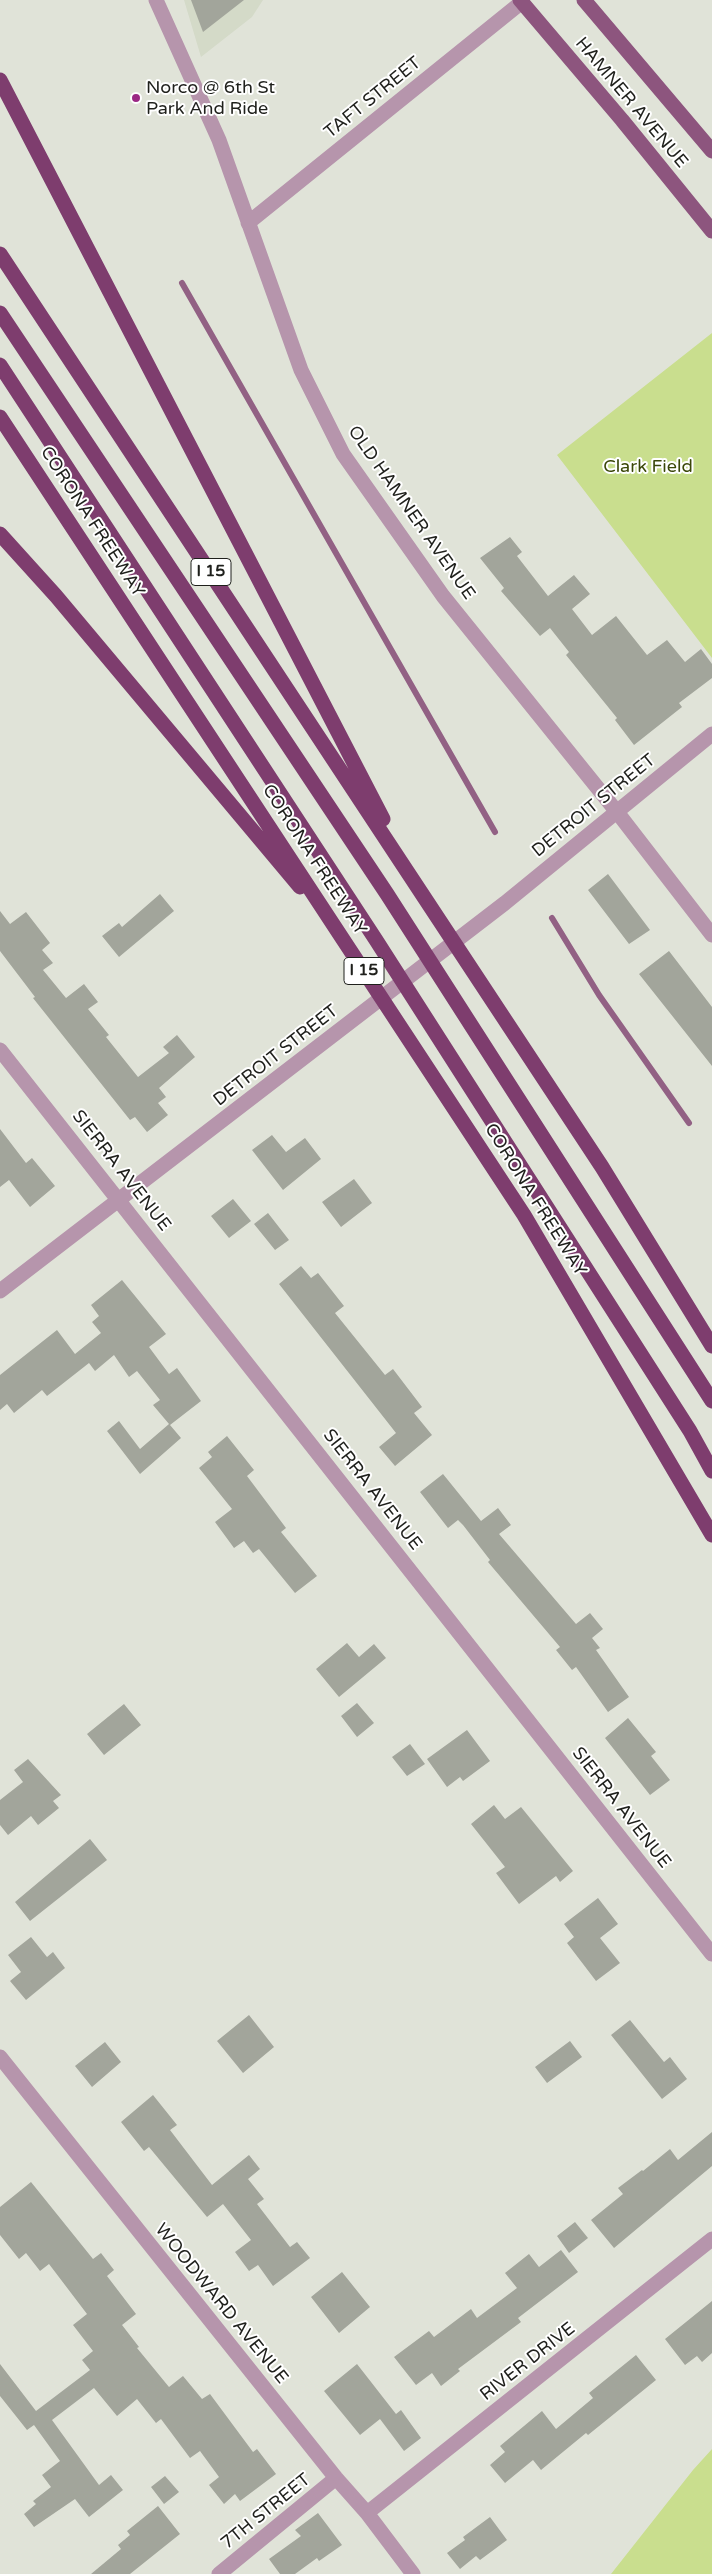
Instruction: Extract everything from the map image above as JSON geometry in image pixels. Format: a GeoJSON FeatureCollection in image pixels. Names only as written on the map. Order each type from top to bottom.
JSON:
{"type":"FeatureCollection","features":[{"type":"Feature","properties":{"kind":"highway"},"geometry":{"type":"LineString","coordinates":[[0,80],[421,892]]}},
{"type":"Feature","properties":{"kind":"highway","name":"I 15"},"geometry":{"type":"LineString","coordinates":[[0,254],[602,1166],[712,1346]]}},
{"type":"Feature","properties":{"kind":"highway"},"geometry":{"type":"LineString","coordinates":[[0,314],[387,894],[712,1400]]}},
{"type":"Feature","properties":{"kind":"highway"},"geometry":{"type":"LineString","coordinates":[[0,365],[381,948],[684,1423],[712,1471]]}},
{"type":"Feature","properties":{"kind":"highway","name":"CORONA FREEWAY"},"geometry":{"type":"LineString","coordinates":[[0,417],[524,1215],[712,1535]]}},
{"type":"Feature","properties":{"kind":"highway"},"geometry":{"type":"LineString","coordinates":[[0,534],[62,603],[345,942]]}},
{"type":"Feature","properties":{"kind":"main road","name":"HAMNER AVENUE"},"geometry":{"type":"LineString","coordinates":[[584,0],[712,151]]}},
{"type":"Feature","properties":{"kind":"main road","name":"HAMNER AVENUE"},"geometry":{"type":"LineString","coordinates":[[521,1],[622,120],[712,231]]}},
{"type":"Feature","properties":{"kind":"street","name":"OLD HAMNER AVENUE"},"geometry":{"type":"LineString","coordinates":[[156,0],[219,140],[301,370],[344,454],[443,596],[617,812],[712,935]]}},
{"type":"Feature","properties":{"kind":"street","name":"TAFT STREET"},"geometry":{"type":"LineString","coordinates":[[248,224],[521,1]]}},
{"type":"Feature","properties":{"kind":"street","name":"DETROIT STREET"},"geometry":{"type":"LineString","coordinates":[[0,1291],[505,903],[712,734]]}},
{"type":"Feature","properties":{"kind":"street","name":"SIERRA AVENUE"},"geometry":{"type":"LineString","coordinates":[[0,1050],[712,1954]]}},
{"type":"Feature","properties":{"kind":"street","name":"WOODWARD AVENUE"},"geometry":{"type":"LineString","coordinates":[[0,2057],[336,2478],[367,2513],[413,2574]]}},
{"type":"Feature","properties":{"kind":"street","name":"RIVER DRIVE"},"geometry":{"type":"LineString","coordinates":[[367,2513],[712,2239]]}},
{"type":"Feature","properties":{"kind":"street","name":"7TH STREET"},"geometry":{"type":"LineString","coordinates":[[219,2574],[336,2478]]}},
{"type":"Feature","properties":{"kind":"shaded area"},"geometry":{"type":"Polygon","coordinates":[[[184,0],[263,0],[252,17],[201,57],[184,0]]]}},
{"type":"Feature","properties":{"kind":"green space","name":"Clark Field"},"geometry":{"type":"Polygon","coordinates":[[[712,333],[712,658],[557,455],[712,333]]]}},
{"type":"Feature","properties":{"kind":"green space"},"geometry":{"type":"Polygon","coordinates":[[[712,2449],[712,2574],[611,2574],[693,2470],[712,2449]]]}},
{"type":"Feature","properties":{"kind":"building"},"geometry":{"type":"Polygon","coordinates":[[[191,0],[244,0],[203,32],[191,0]]]}},
{"type":"Feature","properties":{"kind":"building"},"geometry":{"type":"Polygon","coordinates":[[[510,537],[522,552],[517,556],[548,596],[574,575],[590,594],[572,609],[592,635],[616,616],[647,655],[667,640],[685,662],[701,649],[712,664],[712,678],[679,703],[682,707],[634,745],[615,720],[617,718],[566,655],[569,652],[550,628],[540,636],[501,591],[504,588],[480,558],[510,537]]]}},
{"type":"Feature","properties":{"kind":"building"},"geometry":{"type":"Polygon","coordinates":[[[608,874],[650,930],[629,944],[588,890],[608,874]]]}},
{"type":"Feature","properties":{"kind":"building"},"geometry":{"type":"Polygon","coordinates":[[[160,894],[174,911],[119,957],[102,936],[119,923],[122,927],[160,894]]]}},
{"type":"Feature","properties":{"kind":"building"},"geometry":{"type":"Polygon","coordinates":[[[0,911],[10,924],[26,912],[50,943],[42,950],[53,963],[43,970],[66,998],[84,984],[98,1002],[88,1009],[109,1035],[106,1037],[138,1077],[169,1053],[163,1047],[177,1035],[195,1057],[159,1088],[166,1097],[158,1103],[168,1115],[147,1132],[135,1117],[130,1120],[33,998],[35,997],[0,951],[0,911]]]}},
{"type":"Feature","properties":{"kind":"building"},"geometry":{"type":"Polygon","coordinates":[[[669,951],[712,1007],[712,1066],[639,974],[669,951]]]}},
{"type":"Feature","properties":{"kind":"building"},"geometry":{"type":"Polygon","coordinates":[[[0,1129],[26,1163],[32,1158],[55,1186],[30,1207],[9,1180],[0,1187],[0,1129]]]}},
{"type":"Feature","properties":{"kind":"building"},"geometry":{"type":"Polygon","coordinates":[[[272,1135],[286,1152],[305,1138],[321,1159],[283,1190],[252,1150],[272,1135]]]}},
{"type":"Feature","properties":{"kind":"building"},"geometry":{"type":"Polygon","coordinates":[[[354,1179],[372,1203],[341,1227],[322,1202],[354,1179]]]}},
{"type":"Feature","properties":{"kind":"building"},"geometry":{"type":"Polygon","coordinates":[[[233,1199],[251,1221],[229,1238],[211,1216],[233,1199]]]}},
{"type":"Feature","properties":{"kind":"building"},"geometry":{"type":"Polygon","coordinates":[[[268,1213],[289,1240],[275,1250],[254,1224],[268,1213]]]}},
{"type":"Feature","properties":{"kind":"building"},"geometry":{"type":"Polygon","coordinates":[[[301,1266],[311,1278],[318,1273],[344,1306],[335,1313],[385,1375],[393,1369],[422,1407],[414,1413],[432,1435],[395,1466],[379,1447],[396,1433],[279,1284],[301,1266]]]}},
{"type":"Feature","properties":{"kind":"building"},"geometry":{"type":"Polygon","coordinates":[[[122,1280],[166,1334],[149,1347],[169,1374],[177,1368],[201,1401],[170,1425],[181,1438],[140,1474],[107,1431],[119,1421],[140,1449],[169,1424],[153,1405],[160,1400],[137,1371],[129,1377],[114,1355],[95,1371],[89,1363],[47,1396],[42,1390],[14,1413],[7,1404],[0,1410],[0,1375],[57,1330],[75,1354],[101,1333],[92,1322],[99,1316],[91,1305],[122,1280]]]}},
{"type":"Feature","properties":{"kind":"building"},"geometry":{"type":"Polygon","coordinates":[[[227,1436],[254,1470],[247,1476],[286,1528],[281,1532],[317,1576],[295,1593],[259,1549],[253,1553],[244,1541],[234,1548],[215,1522],[232,1509],[199,1468],[212,1457],[208,1452],[227,1436]]]}},
{"type":"Feature","properties":{"kind":"building"},"geometry":{"type":"Polygon","coordinates":[[[443,1474],[481,1521],[498,1508],[511,1525],[499,1534],[576,1624],[590,1613],[603,1629],[592,1638],[600,1648],[596,1650],[629,1697],[608,1712],[576,1667],[572,1670],[556,1650],[560,1647],[488,1562],[490,1560],[463,1525],[458,1520],[448,1528],[420,1492],[443,1474]]]}},
{"type":"Feature","properties":{"kind":"building"},"geometry":{"type":"Polygon","coordinates":[[[347,1643],[359,1657],[374,1644],[386,1658],[339,1697],[316,1669],[347,1643]]]}},
{"type":"Feature","properties":{"kind":"building"},"geometry":{"type":"Polygon","coordinates":[[[357,1703],[374,1723],[357,1737],[341,1716],[357,1703]]]}},
{"type":"Feature","properties":{"kind":"building"},"geometry":{"type":"Polygon","coordinates":[[[124,1704],[141,1725],[104,1755],[87,1734],[124,1704]]]}},
{"type":"Feature","properties":{"kind":"building"},"geometry":{"type":"Polygon","coordinates":[[[628,1718],[656,1752],[651,1756],[670,1780],[650,1795],[605,1738],[628,1718]]]}},
{"type":"Feature","properties":{"kind":"building"},"geometry":{"type":"Polygon","coordinates":[[[467,1730],[490,1761],[463,1781],[460,1777],[447,1787],[427,1759],[467,1730]]]}},
{"type":"Feature","properties":{"kind":"building"},"geometry":{"type":"Polygon","coordinates":[[[410,1744],[425,1764],[407,1776],[392,1757],[410,1744]]]}},
{"type":"Feature","properties":{"kind":"building"},"geometry":{"type":"Polygon","coordinates":[[[28,1759],[61,1795],[53,1801],[59,1808],[38,1825],[31,1816],[8,1835],[0,1825],[0,1800],[23,1782],[14,1770],[28,1759]]]}},
{"type":"Feature","properties":{"kind":"building"},"geometry":{"type":"Polygon","coordinates":[[[494,1805],[505,1819],[521,1807],[573,1871],[560,1882],[556,1876],[519,1904],[496,1873],[505,1867],[471,1824],[494,1805]]]}},
{"type":"Feature","properties":{"kind":"building"},"geometry":{"type":"Polygon","coordinates":[[[90,1839],[107,1860],[30,1921],[15,1902],[90,1839]]]}},
{"type":"Feature","properties":{"kind":"building"},"geometry":{"type":"Polygon","coordinates":[[[598,1898],[618,1924],[600,1938],[620,1963],[596,1981],[567,1943],[574,1937],[564,1924],[598,1898]]]}},
{"type":"Feature","properties":{"kind":"building"},"geometry":{"type":"Polygon","coordinates":[[[31,1937],[47,1957],[53,1952],[65,1968],[26,2000],[10,1981],[21,1972],[8,1955],[31,1937]]]}},
{"type":"Feature","properties":{"kind":"building"},"geometry":{"type":"Polygon","coordinates":[[[249,2015],[274,2047],[243,2073],[217,2041],[249,2015]]]}},
{"type":"Feature","properties":{"kind":"building"},"geometry":{"type":"Polygon","coordinates":[[[630,2020],[664,2062],[670,2057],[687,2079],[662,2099],[611,2035],[630,2020]]]}},
{"type":"Feature","properties":{"kind":"building"},"geometry":{"type":"Polygon","coordinates":[[[570,2041],[582,2057],[547,2083],[535,2067],[570,2041]]]}},
{"type":"Feature","properties":{"kind":"building"},"geometry":{"type":"Polygon","coordinates":[[[105,2042],[121,2062],[92,2087],[75,2066],[105,2042]]]}},
{"type":"Feature","properties":{"kind":"building"},"geometry":{"type":"Polygon","coordinates":[[[153,2095],[177,2125],[170,2130],[212,2185],[249,2155],[260,2169],[248,2179],[264,2199],[257,2204],[290,2247],[297,2242],[310,2258],[273,2286],[258,2265],[249,2271],[235,2252],[251,2240],[223,2204],[207,2217],[149,2147],[144,2151],[121,2122],[153,2095]]]}},
{"type":"Feature","properties":{"kind":"building"},"geometry":{"type":"Polygon","coordinates":[[[712,2132],[712,2166],[614,2248],[591,2220],[623,2194],[618,2188],[670,2149],[678,2160],[712,2132]]]}},
{"type":"Feature","properties":{"kind":"building"},"geometry":{"type":"Polygon","coordinates":[[[31,2182],[93,2259],[101,2253],[114,2270],[107,2276],[136,2314],[122,2325],[139,2347],[137,2348],[169,2387],[183,2376],[202,2399],[210,2394],[253,2452],[257,2449],[276,2474],[240,2501],[235,2494],[224,2504],[209,2485],[219,2477],[200,2451],[190,2458],[161,2419],[156,2423],[137,2399],[117,2416],[94,2388],[52,2420],[99,2485],[111,2475],[123,2490],[89,2517],[75,2499],[34,2527],[24,2514],[36,2504],[33,2501],[51,2487],[42,2475],[60,2461],[34,2425],[27,2430],[0,2396],[0,2364],[36,2411],[90,2370],[82,2360],[93,2351],[73,2325],[87,2314],[49,2264],[40,2271],[26,2253],[19,2259],[0,2235],[0,2207],[31,2182]]]}},
{"type":"Feature","properties":{"kind":"building"},"geometry":{"type":"Polygon","coordinates":[[[575,2222],[588,2238],[569,2253],[557,2236],[575,2222]]]}},
{"type":"Feature","properties":{"kind":"building"},"geometry":{"type":"Polygon","coordinates":[[[561,2250],[578,2272],[518,2318],[521,2322],[458,2369],[460,2371],[441,2386],[432,2373],[416,2385],[394,2357],[429,2331],[434,2337],[471,2309],[477,2318],[517,2288],[505,2273],[529,2254],[539,2267],[561,2250]]]}},
{"type":"Feature","properties":{"kind":"building"},"geometry":{"type":"Polygon","coordinates":[[[342,2272],[370,2307],[339,2333],[311,2297],[342,2272]]]}},
{"type":"Feature","properties":{"kind":"building"},"geometry":{"type":"Polygon","coordinates":[[[712,2301],[712,2353],[702,2362],[697,2356],[685,2365],[665,2339],[712,2301]]]}},
{"type":"Feature","properties":{"kind":"building"},"geometry":{"type":"Polygon","coordinates":[[[636,2355],[656,2380],[541,2470],[533,2460],[505,2483],[490,2465],[505,2452],[500,2446],[542,2411],[556,2429],[593,2398],[589,2393],[636,2355]]]}},
{"type":"Feature","properties":{"kind":"building"},"geometry":{"type":"Polygon","coordinates":[[[357,2364],[396,2414],[401,2410],[421,2438],[404,2451],[380,2419],[360,2435],[324,2391],[357,2364]]]}},
{"type":"Feature","properties":{"kind":"building"},"geometry":{"type":"Polygon","coordinates":[[[165,2476],[179,2492],[164,2504],[151,2487],[165,2476]]]}},
{"type":"Feature","properties":{"kind":"building"},"geometry":{"type":"Polygon","coordinates":[[[158,2506],[180,2534],[130,2574],[91,2574],[121,2549],[118,2545],[130,2535],[127,2531],[158,2506]]]}},
{"type":"Feature","properties":{"kind":"building"},"geometry":{"type":"Polygon","coordinates":[[[318,2513],[342,2545],[319,2561],[317,2558],[295,2574],[280,2574],[269,2559],[301,2536],[295,2530],[318,2513]]]}},
{"type":"Feature","properties":{"kind":"building"},"geometry":{"type":"Polygon","coordinates":[[[490,2517],[507,2540],[480,2560],[476,2556],[460,2569],[447,2553],[465,2540],[463,2537],[490,2517]]]}},
{"type":"Feature","properties":{"kind":"waterway"},"geometry":{"type":"LineString","coordinates":[[182,283],[495,832]]}},
{"type":"Feature","properties":{"kind":"waterway"},"geometry":{"type":"LineString","coordinates":[[552,918],[599,995],[689,1123]]}},
{"type":"Feature","properties":{"kind":"place","name":"Norco @ 6th St Park And Ride"},"geometry":{"type":"Point","coordinates":[136,98]}}]}
